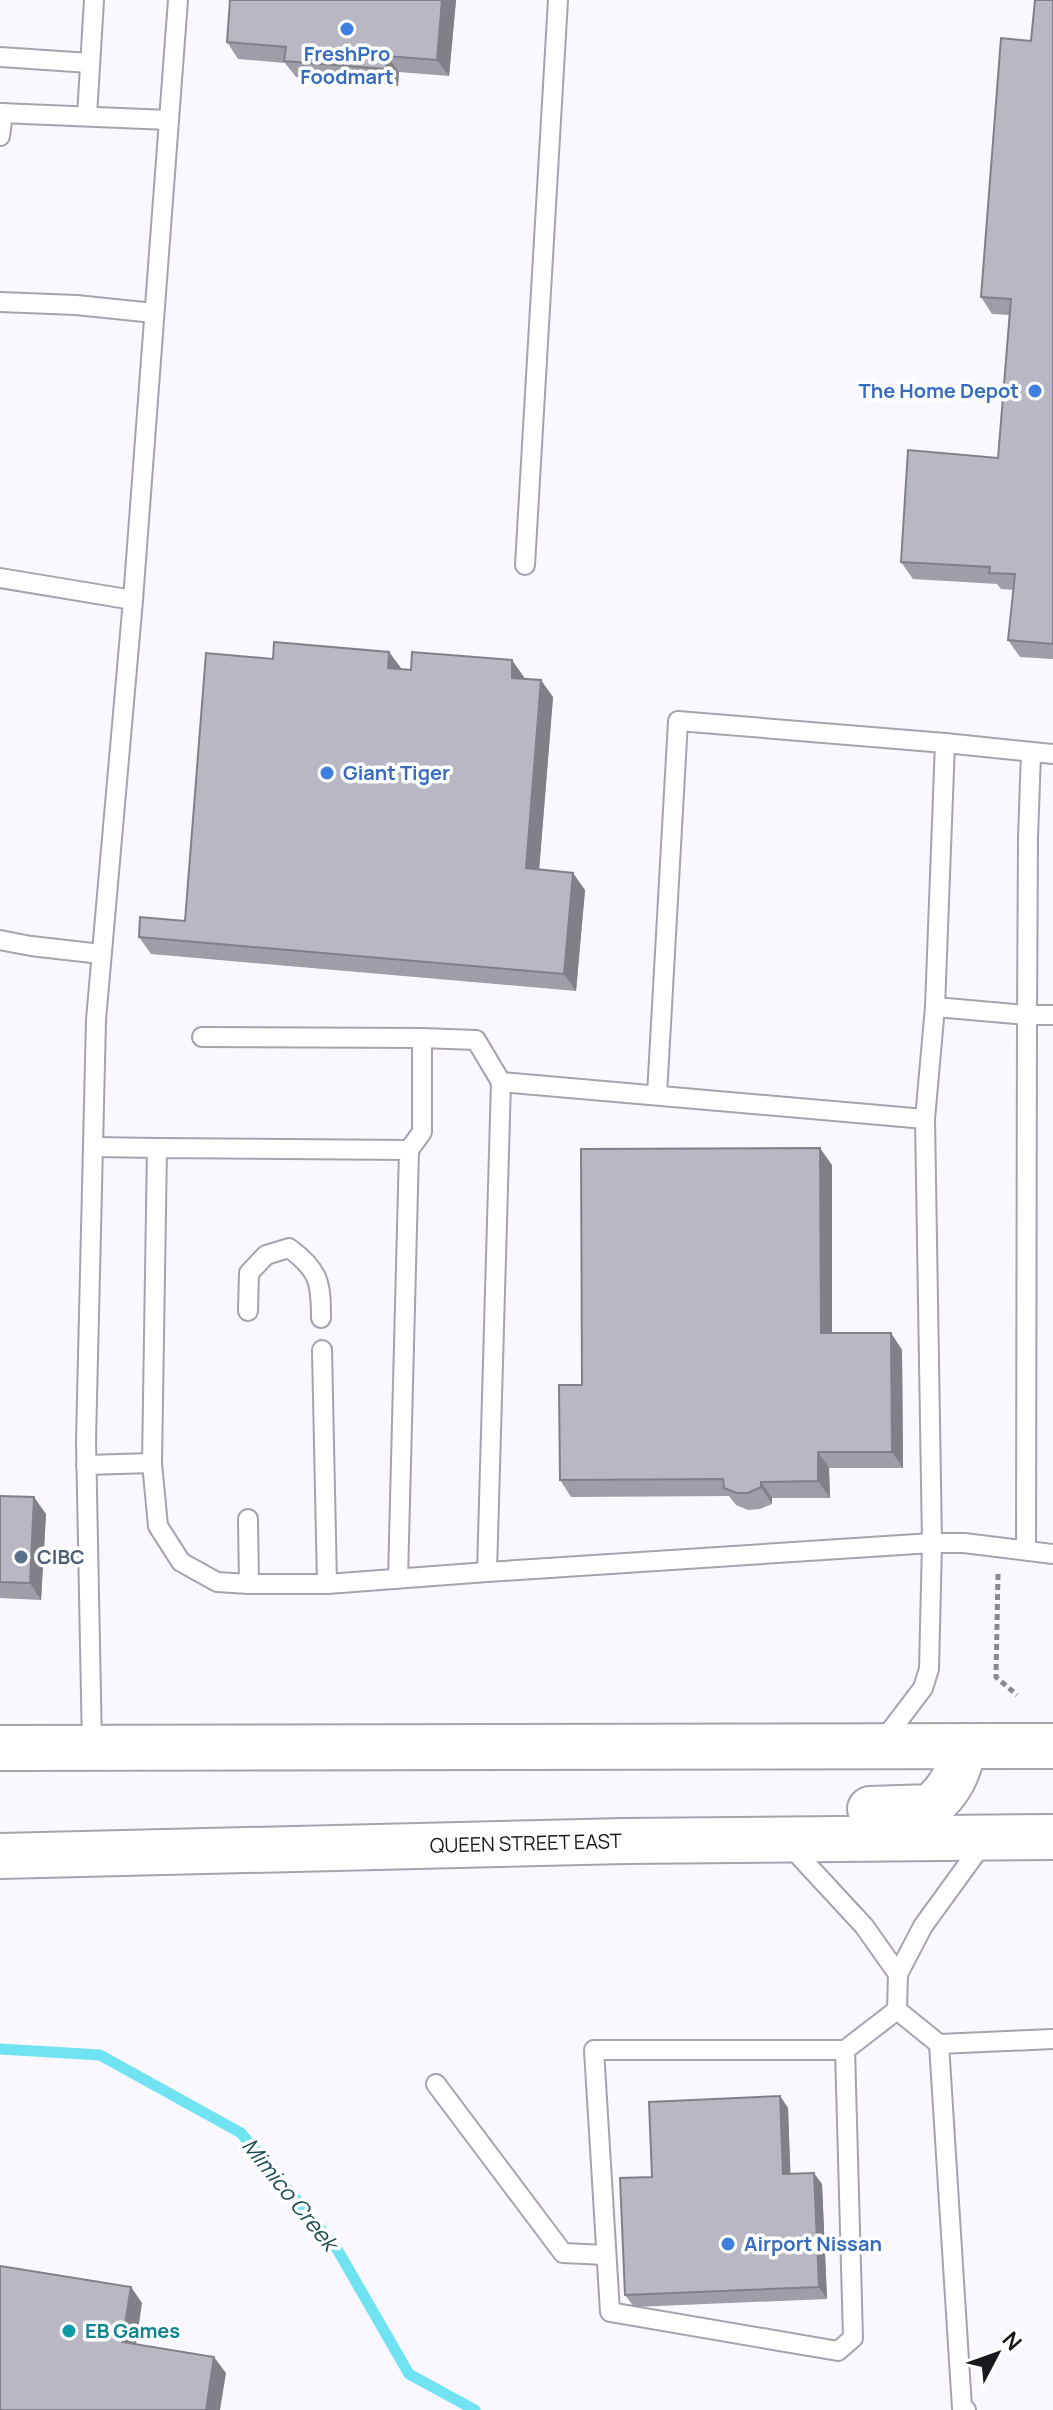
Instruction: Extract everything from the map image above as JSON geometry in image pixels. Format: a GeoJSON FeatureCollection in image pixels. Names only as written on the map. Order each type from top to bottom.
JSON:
{"type":"FeatureCollection","features":[{"type":"Feature","properties":{"kind":"main road"},"geometry":{"type":"LineString","coordinates":[[784,1840],[814,1810],[930,1807],[952,1784],[960,1767],[964,1746]]}},
{"type":"Feature","properties":{"kind":"main road"},"geometry":{"type":"LineString","coordinates":[[0,1748],[1053,1746]]}},
{"type":"Feature","properties":{"kind":"main road","name":"QUEEN STREET EAST"},"geometry":{"type":"LineString","coordinates":[[0,1856],[625,1841],[1053,1837]]}},
{"type":"Feature","properties":{"kind":"lane"},"geometry":{"type":"LineString","coordinates":[[87,116],[94,0]]}},
{"type":"Feature","properties":{"kind":"lane"},"geometry":{"type":"LineString","coordinates":[[92,1747],[86,1465],[96,1020],[133,600],[178,0]]}},
{"type":"Feature","properties":{"kind":"lane"},"geometry":{"type":"LineString","coordinates":[[525,565],[558,0]]}},
{"type":"Feature","properties":{"kind":"lane"},"geometry":{"type":"LineString","coordinates":[[0,57],[90,63]]}},
{"type":"Feature","properties":{"kind":"lane"},"geometry":{"type":"LineString","coordinates":[[0,136],[1,113],[169,120]]}},
{"type":"Feature","properties":{"kind":"lane"},"geometry":{"type":"LineString","coordinates":[[0,302],[76,305],[154,313]]}},
{"type":"Feature","properties":{"kind":"lane"},"geometry":{"type":"LineString","coordinates":[[0,578],[133,600]]}},
{"type":"Feature","properties":{"kind":"lane"},"geometry":{"type":"LineString","coordinates":[[657,1095],[678,721],[1053,754]]}},
{"type":"Feature","properties":{"kind":"lane"},"geometry":{"type":"LineString","coordinates":[[878,1748],[923,1688],[929,1669],[932,1543],[925,1119],[935,1007],[945,743]]}},
{"type":"Feature","properties":{"kind":"lane"},"geometry":{"type":"LineString","coordinates":[[1026,1550],[1028,838],[1031,753]]}},
{"type":"Feature","properties":{"kind":"lane"},"geometry":{"type":"LineString","coordinates":[[0,940],[101,954]]}},
{"type":"Feature","properties":{"kind":"lane"},"geometry":{"type":"LineString","coordinates":[[935,1007],[1053,1015]]}},
{"type":"Feature","properties":{"kind":"lane"},"geometry":{"type":"LineString","coordinates":[[202,1037],[476,1040],[501,1082],[487,1572]]}},
{"type":"Feature","properties":{"kind":"lane"},"geometry":{"type":"LineString","coordinates":[[398,1579],[409,1150],[422,1132],[422,1038]]}},
{"type":"Feature","properties":{"kind":"lane"},"geometry":{"type":"LineString","coordinates":[[501,1082],[925,1119]]}},
{"type":"Feature","properties":{"kind":"lane"},"geometry":{"type":"LineString","coordinates":[[93,1147],[409,1150]]}},
{"type":"Feature","properties":{"kind":"lane"},"geometry":{"type":"LineString","coordinates":[[157,1148],[152,1463],[158,1526],[181,1562],[217,1582],[327,1584],[932,1543],[964,1543],[1053,1554]]}},
{"type":"Feature","properties":{"kind":"lane"},"geometry":{"type":"LineString","coordinates":[[248,1311],[249,1273],[266,1255],[289,1248],[308,1262],[321,1288],[321,1318]]}},
{"type":"Feature","properties":{"kind":"lane"},"geometry":{"type":"LineString","coordinates":[[322,1350],[327,1584]]}},
{"type":"Feature","properties":{"kind":"lane"},"geometry":{"type":"LineString","coordinates":[[86,1465],[152,1463]]}},
{"type":"Feature","properties":{"kind":"lane"},"geometry":{"type":"LineString","coordinates":[[248,1519],[249,1584]]}},
{"type":"Feature","properties":{"kind":"lane"},"geometry":{"type":"LineString","coordinates":[[897,2010],[898,1974],[923,1926],[987,1837]]}},
{"type":"Feature","properties":{"kind":"lane"},"geometry":{"type":"LineString","coordinates":[[784,1840],[864,1926],[898,1974]]}},
{"type":"Feature","properties":{"kind":"lane"},"geometry":{"type":"LineString","coordinates":[[897,2010],[939,2044],[1053,2039]]}},
{"type":"Feature","properties":{"kind":"lane"},"geometry":{"type":"LineString","coordinates":[[845,2050],[853,2338],[838,2351],[610,2312],[594,2050],[845,2050],[897,2010]]}},
{"type":"Feature","properties":{"kind":"lane"},"geometry":{"type":"LineString","coordinates":[[939,2044],[962,2408],[966,2410]]}},
{"type":"Feature","properties":{"kind":"lane"},"geometry":{"type":"LineString","coordinates":[[436,2084],[563,2253],[606,2255]]}},
{"type":"Feature","properties":{"kind":"path"},"geometry":{"type":"LineString","coordinates":[[998,1574],[996,1677],[1017,1695]]}},
{"type":"Feature","properties":{"kind":"building","name":"FreshPro Foodmart"},"geometry":{"type":"Polygon","coordinates":[[[230,0],[442,0],[437,60],[387,56],[386,69],[284,61],[286,47],[227,42],[230,0]]]}},
{"type":"Feature","properties":{"kind":"building","name":"The Home Depot"},"geometry":{"type":"Polygon","coordinates":[[[1035,0],[1053,0],[1053,644],[1008,640],[1015,574],[989,573],[990,567],[901,562],[908,450],[998,458],[1011,299],[981,297],[1001,38],[1031,41],[1035,0]]]}},
{"type":"Feature","properties":{"kind":"building"},"geometry":{"type":"Polygon","coordinates":[[[274,642],[389,652],[388,668],[411,670],[412,652],[512,660],[512,678],[541,680],[526,868],[573,873],[564,974],[139,937],[140,917],[185,921],[206,653],[273,659],[274,642]]]}},
{"type":"Feature","properties":{"kind":"building"},"geometry":{"type":"Polygon","coordinates":[[[820,1148],[821,1333],[891,1333],[892,1452],[818,1452],[818,1481],[761,1482],[761,1487],[748,1493],[724,1488],[723,1479],[560,1480],[559,1385],[582,1385],[581,1149],[820,1148]]]}},
{"type":"Feature","properties":{"kind":"building"},"geometry":{"type":"Polygon","coordinates":[[[0,1496],[34,1497],[30,1583],[0,1582],[0,1496]]]}},
{"type":"Feature","properties":{"kind":"building","name":"Airport Nissan"},"geometry":{"type":"Polygon","coordinates":[[[780,2096],[783,2174],[814,2173],[819,2287],[625,2295],[620,2178],[652,2177],[649,2102],[780,2096]]]}},
{"type":"Feature","properties":{"kind":"building","name":"EB Games"},"geometry":{"type":"Polygon","coordinates":[[[0,2266],[131,2287],[122,2342],[214,2357],[206,2410],[0,2410],[0,2266]]]}},
{"type":"Feature","properties":{"kind":"waterway","name":"Mimico Creek"},"geometry":{"type":"LineString","coordinates":[[0,2049],[100,2055],[241,2133],[337,2249],[409,2374],[475,2410]]}},
{"type":"Feature","properties":{"kind":"place","name":"FreshPro Foodmart"},"geometry":{"type":"Point","coordinates":[347,29]}},
{"type":"Feature","properties":{"kind":"place","name":"The Home Depot"},"geometry":{"type":"Point","coordinates":[1035,391]}},
{"type":"Feature","properties":{"kind":"place","name":"Giant Tiger"},"geometry":{"type":"Point","coordinates":[327,773]}},
{"type":"Feature","properties":{"kind":"place","name":"CIBC"},"geometry":{"type":"Point","coordinates":[21,1557]}},
{"type":"Feature","properties":{"kind":"place","name":"Airport Nissan"},"geometry":{"type":"Point","coordinates":[728,2244]}},
{"type":"Feature","properties":{"kind":"place","name":"EB Games"},"geometry":{"type":"Point","coordinates":[69,2331]}}]}
